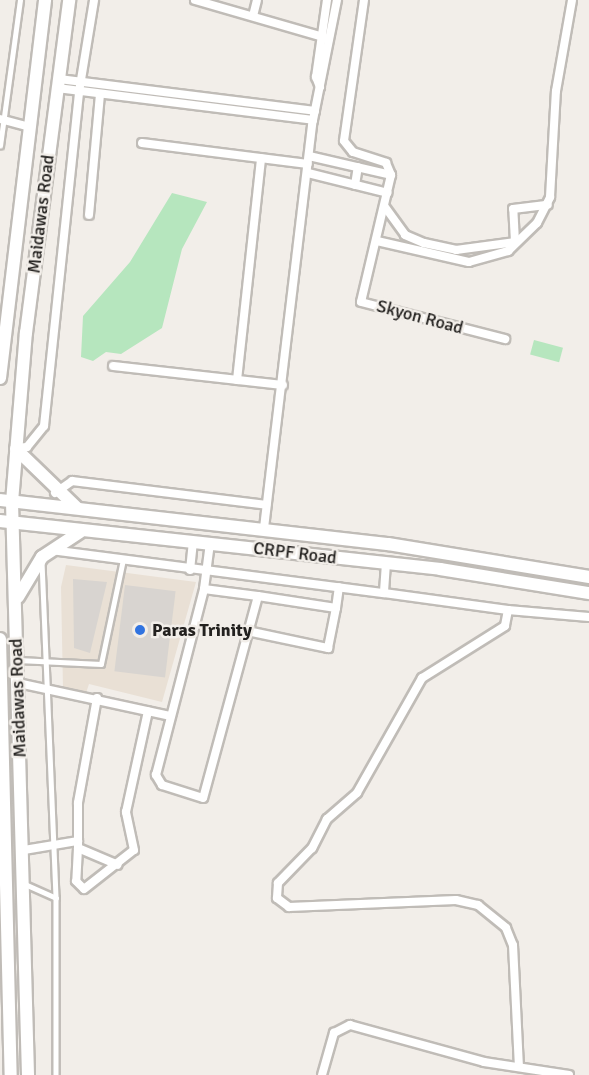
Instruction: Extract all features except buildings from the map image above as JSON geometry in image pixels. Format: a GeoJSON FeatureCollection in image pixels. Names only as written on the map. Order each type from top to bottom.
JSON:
{"type":"FeatureCollection","features":[{"type":"Feature","properties":{"kind":"street","name":"Maidawas Road"},"geometry":{"type":"LineString","coordinates":[[0,378],[27,126],[45,0]]}},
{"type":"Feature","properties":{"kind":"street","name":"Maidawas Road"},"geometry":{"type":"LineString","coordinates":[[28,1075],[25,884],[18,683],[6,501],[16,448],[69,0]]}},
{"type":"Feature","properties":{"kind":"street"},"geometry":{"type":"LineString","coordinates":[[16,448],[27,447],[44,426],[79,92],[94,0]]}},
{"type":"Feature","properties":{"kind":"street"},"geometry":{"type":"LineString","coordinates":[[195,0],[323,37]]}},
{"type":"Feature","properties":{"kind":"street"},"geometry":{"type":"LineString","coordinates":[[253,16],[257,0]]}},
{"type":"Feature","properties":{"kind":"street"},"geometry":{"type":"LineString","coordinates":[[320,87],[316,77],[327,0]]}},
{"type":"Feature","properties":{"kind":"street"},"geometry":{"type":"LineString","coordinates":[[263,549],[314,116],[337,0]]}},
{"type":"Feature","properties":{"kind":"street"},"geometry":{"type":"LineString","coordinates":[[364,0],[344,141],[353,152],[386,164],[392,175]]}},
{"type":"Feature","properties":{"kind":"street"},"geometry":{"type":"LineString","coordinates":[[377,240],[469,262],[508,251],[548,206],[556,92],[572,0]]}},
{"type":"Feature","properties":{"kind":"street"},"geometry":{"type":"LineString","coordinates":[[58,83],[81,82],[314,116]]}},
{"type":"Feature","properties":{"kind":"street"},"geometry":{"type":"LineString","coordinates":[[58,83],[79,92],[122,99],[314,116]]}},
{"type":"Feature","properties":{"kind":"street"},"geometry":{"type":"LineString","coordinates":[[122,88],[122,99]]}},
{"type":"Feature","properties":{"kind":"street"},"geometry":{"type":"LineString","coordinates":[[89,215],[100,95]]}},
{"type":"Feature","properties":{"kind":"street"},"geometry":{"type":"LineString","coordinates":[[1,119],[27,126]]}},
{"type":"Feature","properties":{"kind":"street"},"geometry":{"type":"LineString","coordinates":[[142,143],[308,164],[358,167],[392,175]]}},
{"type":"Feature","properties":{"kind":"street"},"geometry":{"type":"LineString","coordinates":[[237,380],[261,158]]}},
{"type":"Feature","properties":{"kind":"street"},"geometry":{"type":"LineString","coordinates":[[308,164],[355,185],[388,193]]}},
{"type":"Feature","properties":{"kind":"street"},"geometry":{"type":"LineString","coordinates":[[355,185],[358,167]]}},
{"type":"Feature","properties":{"kind":"street","name":"Skyon Road"},"geometry":{"type":"LineString","coordinates":[[392,175],[361,302],[505,339]]}},
{"type":"Feature","properties":{"kind":"street"},"geometry":{"type":"LineString","coordinates":[[515,242],[513,209],[548,206]]}},
{"type":"Feature","properties":{"kind":"street"},"geometry":{"type":"LineString","coordinates":[[385,207],[405,235],[424,243],[456,250],[515,242]]}},
{"type":"Feature","properties":{"kind":"street"},"geometry":{"type":"LineString","coordinates":[[113,366],[282,385]]}},
{"type":"Feature","properties":{"kind":"street"},"geometry":{"type":"LineString","coordinates":[[16,448],[55,493],[81,511]]}},
{"type":"Feature","properties":{"kind":"street"},"geometry":{"type":"LineString","coordinates":[[55,493],[72,481],[267,505]]}},
{"type":"Feature","properties":{"kind":"street"},"geometry":{"type":"LineString","coordinates":[[6,501],[81,511],[265,529],[589,577]]}},
{"type":"Feature","properties":{"kind":"street","name":"CRPF Road"},"geometry":{"type":"LineString","coordinates":[[6,521],[81,532],[210,543],[386,563],[589,593]]}},
{"type":"Feature","properties":{"kind":"street"},"geometry":{"type":"LineString","coordinates":[[15,613],[20,587],[46,554],[81,532]]}},
{"type":"Feature","properties":{"kind":"street"},"geometry":{"type":"LineString","coordinates":[[190,570],[193,542]]}},
{"type":"Feature","properties":{"kind":"street"},"geometry":{"type":"LineString","coordinates":[[210,543],[204,589],[170,716],[156,780],[203,798],[252,632],[258,596]]}},
{"type":"Feature","properties":{"kind":"street"},"geometry":{"type":"LineString","coordinates":[[46,554],[123,560],[508,610],[589,617]]}},
{"type":"Feature","properties":{"kind":"street"},"geometry":{"type":"LineString","coordinates":[[384,593],[386,563]]}},
{"type":"Feature","properties":{"kind":"street"},"geometry":{"type":"LineString","coordinates":[[252,632],[328,648],[339,588]]}},
{"type":"Feature","properties":{"kind":"street"},"geometry":{"type":"LineString","coordinates":[[204,589],[336,608]]}},
{"type":"Feature","properties":{"kind":"street"},"geometry":{"type":"LineString","coordinates":[[508,610],[500,633],[422,678],[357,793],[327,819],[312,848],[276,890],[278,901],[288,907],[456,900],[478,905],[506,928],[513,945],[519,1066]]}},
{"type":"Feature","properties":{"kind":"street","name":"Maidawas Road"},"geometry":{"type":"LineString","coordinates":[[0,639],[6,988],[11,1075]]}},
{"type":"Feature","properties":{"kind":"street"},"geometry":{"type":"LineString","coordinates":[[18,683],[49,692],[97,698],[170,716]]}},
{"type":"Feature","properties":{"kind":"street"},"geometry":{"type":"LineString","coordinates":[[97,698],[78,803],[78,888],[84,889],[118,865],[134,850],[126,812],[148,711]]}},
{"type":"Feature","properties":{"kind":"street"},"geometry":{"type":"LineString","coordinates":[[24,850],[52,845],[78,844],[118,865]]}},
{"type":"Feature","properties":{"kind":"street"},"geometry":{"type":"LineString","coordinates":[[322,1075],[334,1033],[343,1025],[484,1062],[569,1075]]}},
{"type":"Feature","properties":{"kind":"lane"},"geometry":{"type":"LineString","coordinates":[[0,146],[1,119],[20,0]]}},
{"type":"Feature","properties":{"kind":"lane"},"geometry":{"type":"LineString","coordinates":[[46,554],[52,845],[56,898],[56,1075]]}},
{"type":"Feature","properties":{"kind":"lane"},"geometry":{"type":"LineString","coordinates":[[17,660],[47,658],[101,664],[123,560]]}},
{"type":"Feature","properties":{"kind":"lane"},"geometry":{"type":"LineString","coordinates":[[25,884],[56,898]]}},
{"type":"Feature","properties":{"kind":"shaded area"},"geometry":{"type":"Polygon","coordinates":[[[66,565],[196,582],[162,702],[89,684],[86,693],[63,689],[61,587],[66,565]]]}},
{"type":"Feature","properties":{"kind":"green space"},"geometry":{"type":"Polygon","coordinates":[[[172,193],[207,202],[182,249],[162,328],[121,354],[106,352],[93,361],[81,357],[83,316],[130,262],[172,193]]]}},
{"type":"Feature","properties":{"kind":"green space"},"geometry":{"type":"Polygon","coordinates":[[[534,340],[563,348],[559,362],[530,354],[534,340]]]}},
{"type":"Feature","properties":{"kind":"place","name":"Paras Trinity"},"geometry":{"type":"Point","coordinates":[140,630]}}]}
